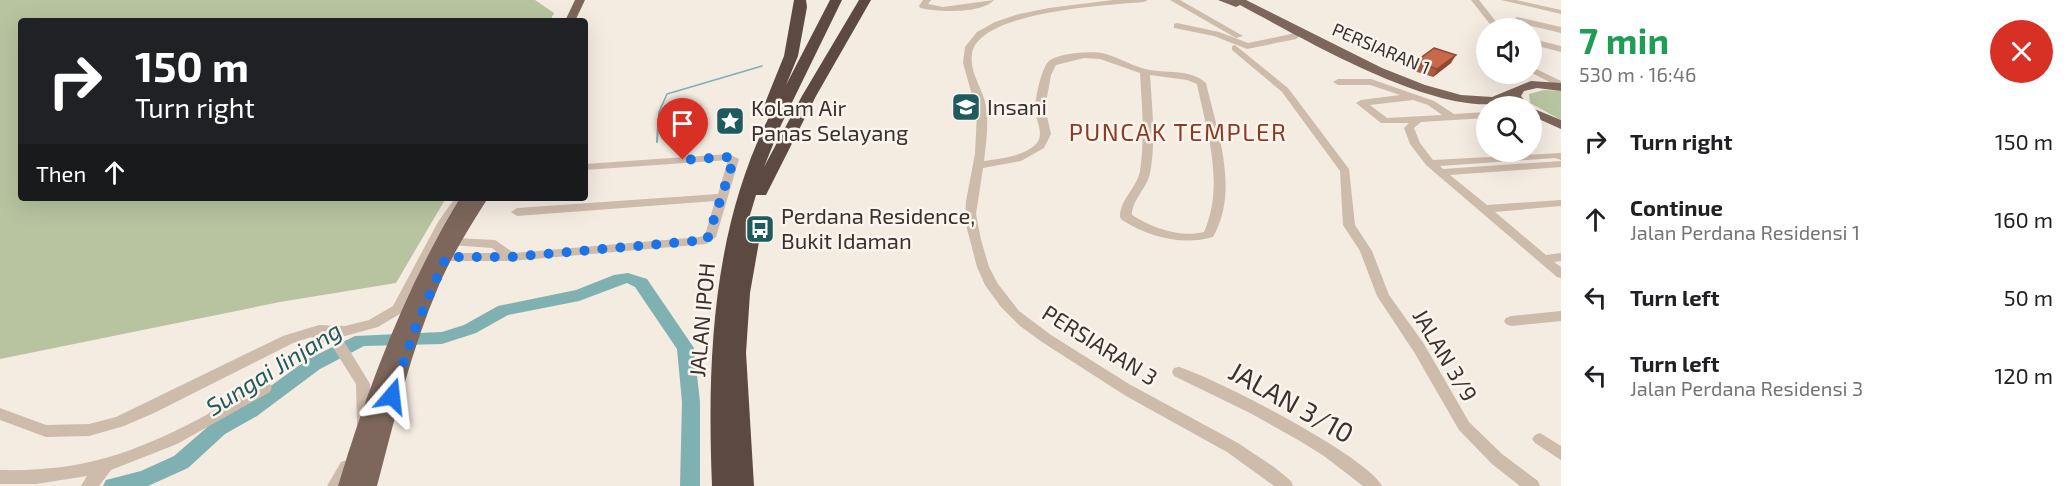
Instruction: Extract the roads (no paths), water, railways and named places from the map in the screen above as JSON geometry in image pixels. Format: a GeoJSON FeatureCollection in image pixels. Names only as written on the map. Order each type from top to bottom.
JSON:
{"type":"FeatureCollection","features":[{"type":"Feature","properties":{"kind":"highway"},"geometry":{"type":"LineString","coordinates":[[756,167],[762,127],[791,56],[801,7],[800,0]]}},
{"type":"Feature","properties":{"kind":"highway","name":"JALAN IPOH"},"geometry":{"type":"LineString","coordinates":[[724,486],[724,319],[733,256],[756,167],[768,137],[804,70],[836,0]]}},
{"type":"Feature","properties":{"kind":"highway","name":"JALAN IPOH"},"geometry":{"type":"LineString","coordinates":[[742,486],[736,386],[737,330],[744,272],[760,191],[788,115],[846,0]]}},
{"type":"Feature","properties":{"kind":"highway"},"geometry":{"type":"LineString","coordinates":[[760,191],[809,96],[865,0]]}},
{"type":"Feature","properties":{"kind":"main road"},"geometry":{"type":"LineString","coordinates":[[571,18],[580,0]]}},
{"type":"Feature","properties":{"kind":"main road"},"geometry":{"type":"LineString","coordinates":[[581,18],[590,0]]}},
{"type":"Feature","properties":{"kind":"main road"},"geometry":{"type":"LineString","coordinates":[[1223,0],[1234,1]]}},
{"type":"Feature","properties":{"kind":"main road","name":"PERSIARAN 1"},"geometry":{"type":"LineString","coordinates":[[1234,1],[1296,36],[1404,88],[1444,99],[1476,102]]}},
{"type":"Feature","properties":{"kind":"main road","name":"PERSIARAN 1"},"geometry":{"type":"LineString","coordinates":[[1234,1],[1395,78],[1476,101]]}},
{"type":"Feature","properties":{"kind":"main road"},"geometry":{"type":"LineString","coordinates":[[1542,82],[1558,83]]}},
{"type":"Feature","properties":{"kind":"main road"},"geometry":{"type":"LineString","coordinates":[[1502,96],[1520,84]]}},
{"type":"Feature","properties":{"kind":"main road","name":"PERSIARAN 1"},"geometry":{"type":"LineString","coordinates":[[1511,96],[1522,84]]}},
{"type":"Feature","properties":{"kind":"main road"},"geometry":{"type":"LineString","coordinates":[[1542,118],[1561,126]]}},
{"type":"Feature","properties":{"kind":"main road"},"geometry":{"type":"LineString","coordinates":[[1542,119],[1561,126]]}},
{"type":"Feature","properties":{"kind":"main road"},"geometry":{"type":"LineString","coordinates":[[367,486],[407,321],[444,235],[465,201]]}},
{"type":"Feature","properties":{"kind":"main road"},"geometry":{"type":"LineString","coordinates":[[407,321],[479,201]]}},
{"type":"Feature","properties":{"kind":"main road"},"geometry":{"type":"LineString","coordinates":[[407,321],[442,247],[455,242]]}},
{"type":"Feature","properties":{"kind":"main road"},"geometry":{"type":"LineString","coordinates":[[348,486],[364,427],[399,351]]}},
{"type":"Feature","properties":{"kind":"street"},"geometry":{"type":"LineString","coordinates":[[927,0],[923,5],[925,7],[957,3],[985,4],[990,0]]}},
{"type":"Feature","properties":{"kind":"street","name":"PERSIARAN 3"},"geometry":{"type":"LineString","coordinates":[[1144,0],[1082,2],[1022,16],[978,36],[968,47],[967,63],[982,111],[979,165],[971,218],[977,250],[997,293],[1015,315],[1037,334],[1139,396],[1237,448],[1261,464],[1285,486]]}},
{"type":"Feature","properties":{"kind":"street"},"geometry":{"type":"LineString","coordinates":[[1174,0],[1255,45]]}},
{"type":"Feature","properties":{"kind":"street"},"geometry":{"type":"LineString","coordinates":[[1475,0],[1489,18]]}},
{"type":"Feature","properties":{"kind":"street"},"geometry":{"type":"LineString","coordinates":[[1505,0],[1561,12]]}},
{"type":"Feature","properties":{"kind":"street"},"geometry":{"type":"LineString","coordinates":[[1177,26],[1216,34],[1242,45],[1255,45],[1296,36]]}},
{"type":"Feature","properties":{"kind":"street"},"geometry":{"type":"LineString","coordinates":[[1542,26],[1561,30]]}},
{"type":"Feature","properties":{"kind":"street"},"geometry":{"type":"LineString","coordinates":[[1542,44],[1561,49]]}},
{"type":"Feature","properties":{"kind":"street","name":"JALAN 3/9"},"geometry":{"type":"LineString","coordinates":[[1235,48],[1286,90],[1335,155],[1345,171],[1349,225],[1366,251],[1383,296],[1419,348],[1464,426],[1497,459],[1532,486]]}},
{"type":"Feature","properties":{"kind":"street"},"geometry":{"type":"LineString","coordinates":[[979,165],[1017,159],[1040,146],[1046,134],[1040,108],[1046,75],[1052,63],[1057,60],[1084,55],[1101,57],[1145,72],[1189,77],[1201,83],[1220,177],[1220,211],[1209,234],[1196,237],[1169,234],[1141,226],[1126,217],[1126,208],[1143,180],[1145,172],[1148,120],[1145,72]]}},
{"type":"Feature","properties":{"kind":"street"},"geometry":{"type":"LineString","coordinates":[[1338,82],[1366,81],[1431,103],[1452,117]]}},
{"type":"Feature","properties":{"kind":"street"},"geometry":{"type":"LineString","coordinates":[[1412,97],[1361,103],[1383,120],[1476,116]]}},
{"type":"Feature","properties":{"kind":"street"},"geometry":{"type":"LineString","coordinates":[[1418,119],[1409,128],[1415,144],[1430,163],[1561,274]]}},
{"type":"Feature","properties":{"kind":"street"},"geometry":{"type":"LineString","coordinates":[[1430,163],[1557,154],[1561,157]]}},
{"type":"Feature","properties":{"kind":"street"},"geometry":{"type":"LineString","coordinates":[[446,257],[511,257],[707,240],[732,158],[588,167]]}},
{"type":"Feature","properties":{"kind":"street"},"geometry":{"type":"LineString","coordinates":[[1440,172],[1561,164]]}},
{"type":"Feature","properties":{"kind":"street"},"geometry":{"type":"LineString","coordinates":[[517,212],[722,196]]}},
{"type":"Feature","properties":{"kind":"street"},"geometry":{"type":"LineString","coordinates":[[0,414],[46,431],[89,430],[119,422],[288,339],[320,330],[356,330],[392,315],[398,309],[444,222],[459,201]]}},
{"type":"Feature","properties":{"kind":"street"},"geometry":{"type":"LineString","coordinates":[[1484,209],[1561,203]]}},
{"type":"Feature","properties":{"kind":"street"},"geometry":{"type":"LineString","coordinates":[[455,242],[495,244],[511,257]]}},
{"type":"Feature","properties":{"kind":"street"},"geometry":{"type":"LineString","coordinates":[[1543,259],[1561,257]]}},
{"type":"Feature","properties":{"kind":"street"},"geometry":{"type":"LineString","coordinates":[[1511,321],[1561,316]]}},
{"type":"Feature","properties":{"kind":"street"},"geometry":{"type":"LineString","coordinates":[[288,339],[313,335],[337,342],[363,384],[364,427],[335,486]]}},
{"type":"Feature","properties":{"kind":"street","name":"JALAN 3/10"},"geometry":{"type":"LineString","coordinates":[[1179,372],[1315,442],[1344,460],[1374,486]]}},
{"type":"Feature","properties":{"kind":"street"},"geometry":{"type":"LineString","coordinates":[[0,477],[97,476],[192,430],[265,388]]}},
{"type":"Feature","properties":{"kind":"street"},"geometry":{"type":"LineString","coordinates":[[1540,439],[1561,454]]}},
{"type":"Feature","properties":{"kind":"waterway"},"geometry":{"type":"LineString","coordinates":[[658,127],[659,112],[667,94],[762,66]]}},
{"type":"Feature","properties":{"kind":"waterway"},"geometry":{"type":"LineString","coordinates":[[657,142],[658,126]]}},
{"type":"Feature","properties":{"kind":"waterway","name":"Sungai Jinjang"},"geometry":{"type":"LineString","coordinates":[[113,486],[144,479],[181,462],[218,429],[250,411],[314,364],[361,340],[442,338],[470,329],[504,310],[579,295],[628,278],[641,283],[685,348],[691,402],[690,486]]}},
{"type":"Feature","properties":{"kind":"place","name":"Insani"},"geometry":{"type":"Point","coordinates":[966,107]}},
{"type":"Feature","properties":{"kind":"place","name":"Kolam Air Panas Selayang"},"geometry":{"type":"Point","coordinates":[730,121]}},
{"type":"Feature","properties":{"kind":"place","name":"Perdana Residence, Bukit Idaman"},"geometry":{"type":"Point","coordinates":[760,229]}},
{"type":"Feature","properties":{"kind":"district","name":"PUNCAK TEMPLER"},"geometry":{"type":"Point","coordinates":[1178,133]}}]}
